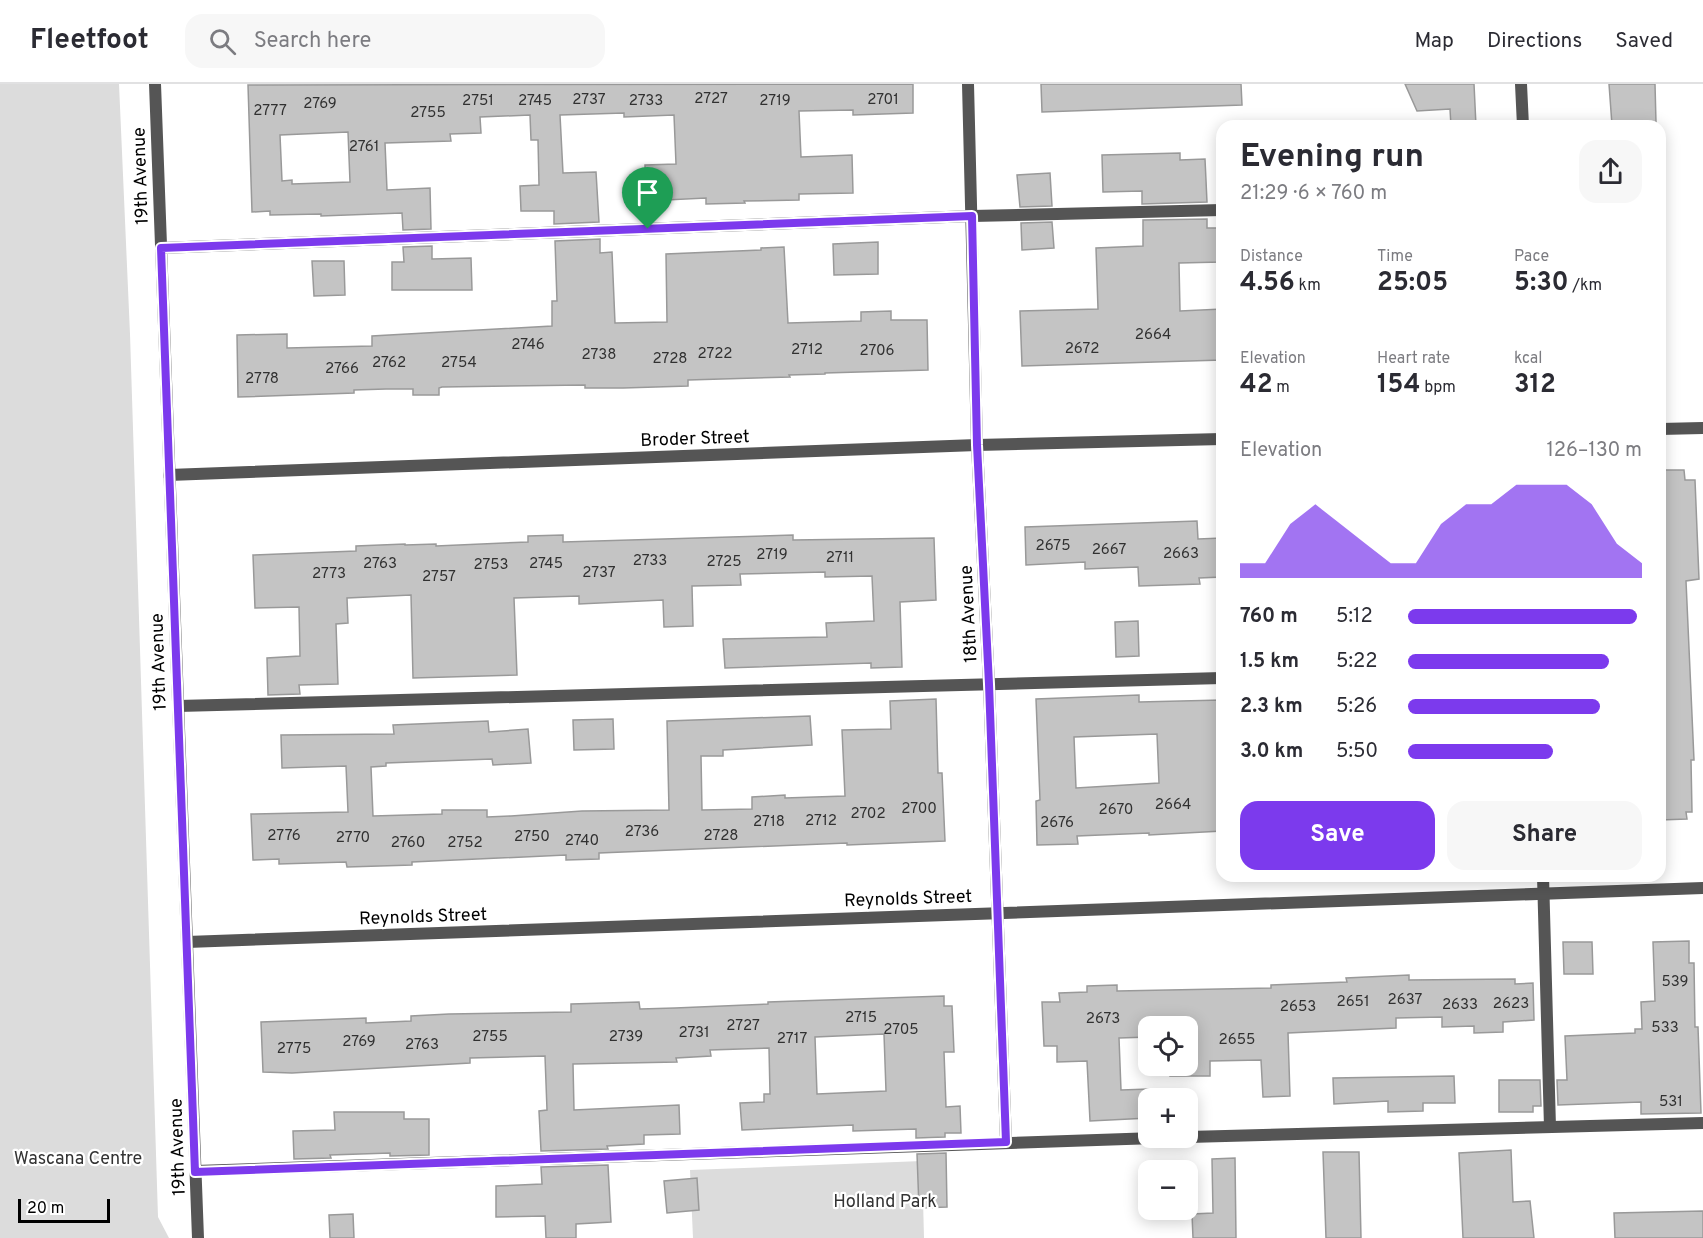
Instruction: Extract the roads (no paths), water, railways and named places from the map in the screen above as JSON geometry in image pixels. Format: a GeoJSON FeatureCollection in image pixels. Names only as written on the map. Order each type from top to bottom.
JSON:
{"type":"FeatureCollection","features":[{"type":"Feature","properties":{"kind":"street","name":"19th Avenue"},"geometry":{"type":"LineString","coordinates":[[155,84],[198,1238]]}},
{"type":"Feature","properties":{"kind":"street","name":"18th Avenue"},"geometry":{"type":"LineString","coordinates":[[968,84],[977,445],[989,684],[1006,1142]]}},
{"type":"Feature","properties":{"kind":"street"},"geometry":{"type":"LineString","coordinates":[[1521,84],[1523,120]]}},
{"type":"Feature","properties":{"kind":"street"},"geometry":{"type":"LineString","coordinates":[[161,248],[972,216],[1216,210]]}},
{"type":"Feature","properties":{"kind":"street"},"geometry":{"type":"LineString","coordinates":[[1666,429],[1703,428]]}},
{"type":"Feature","properties":{"kind":"street","name":"Broder Street"},"geometry":{"type":"LineString","coordinates":[[169,475],[977,445],[1216,439]]}},
{"type":"Feature","properties":{"kind":"street"},"geometry":{"type":"LineString","coordinates":[[178,706],[1216,678]]}},
{"type":"Feature","properties":{"kind":"street"},"geometry":{"type":"LineString","coordinates":[[1543,882],[1550,1127]]}},
{"type":"Feature","properties":{"kind":"street","name":"Reynolds Street"},"geometry":{"type":"LineString","coordinates":[[187,942],[1703,888]]}},
{"type":"Feature","properties":{"kind":"street"},"geometry":{"type":"LineString","coordinates":[[1198,1137],[1703,1124]]}},
{"type":"Feature","properties":{"kind":"street"},"geometry":{"type":"LineString","coordinates":[[195,1172],[1138,1138]]}},
{"type":"Feature","properties":{"kind":"park label","name":"Wascana Centre"},"geometry":{"type":"Point","coordinates":[78,1158]}},
{"type":"Feature","properties":{"kind":"park label","name":"Holland Park"},"geometry":{"type":"Point","coordinates":[885,1201]}}]}
